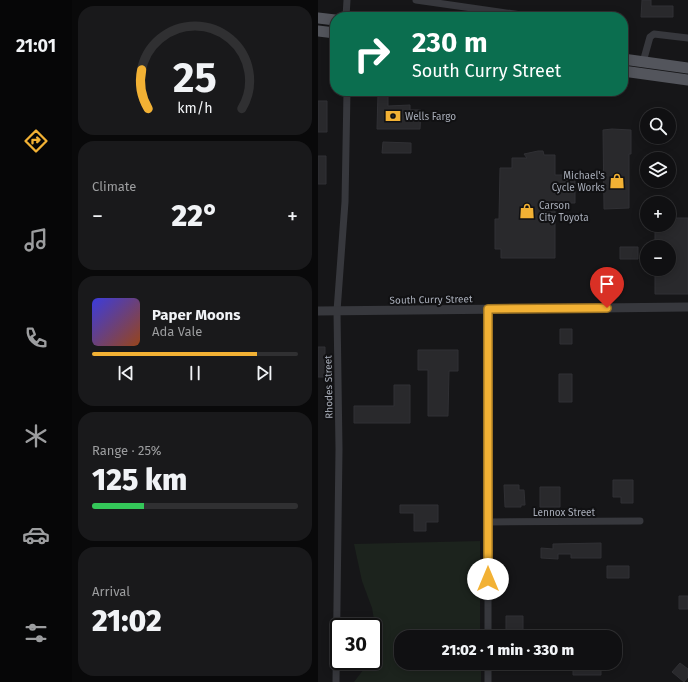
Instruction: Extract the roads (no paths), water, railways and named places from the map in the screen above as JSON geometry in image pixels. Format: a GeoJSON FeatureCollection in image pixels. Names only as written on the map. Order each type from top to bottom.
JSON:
{"type":"FeatureCollection","features":[{"type":"Feature","properties":{"kind":"main road"},"geometry":{"type":"LineString","coordinates":[[318,18],[330,19]]}},
{"type":"Feature","properties":{"kind":"main road"},"geometry":{"type":"LineString","coordinates":[[318,31],[330,32]]}},
{"type":"Feature","properties":{"kind":"main road"},"geometry":{"type":"LineString","coordinates":[[628,60],[688,68]]}},
{"type":"Feature","properties":{"kind":"main road"},"geometry":{"type":"LineString","coordinates":[[637,73],[643,62]]}},
{"type":"Feature","properties":{"kind":"main road"},"geometry":{"type":"LineString","coordinates":[[628,72],[688,80]]}},
{"type":"Feature","properties":{"kind":"street"},"geometry":{"type":"LineString","coordinates":[[346,12],[347,0]]}},
{"type":"Feature","properties":{"kind":"street"},"geometry":{"type":"LineString","coordinates":[[416,0],[500,12]]}},
{"type":"Feature","properties":{"kind":"street"},"geometry":{"type":"LineString","coordinates":[[643,62],[650,37],[654,34],[688,38]]}},
{"type":"Feature","properties":{"kind":"street","name":"Rhodes Street"},"geometry":{"type":"LineString","coordinates":[[336,682],[339,449],[337,311],[345,202],[347,96]]}},
{"type":"Feature","properties":{"kind":"street","name":"South Curry Street"},"geometry":{"type":"LineString","coordinates":[[318,311],[688,308]]}},
{"type":"Feature","properties":{"kind":"street"},"geometry":{"type":"LineString","coordinates":[[488,309],[488,630]]}},
{"type":"Feature","properties":{"kind":"street","name":"Lennox Street"},"geometry":{"type":"LineString","coordinates":[[488,522],[640,521]]}},
{"type":"Feature","properties":{"kind":"street"},"geometry":{"type":"LineString","coordinates":[[488,670],[488,682]]}},
{"type":"Feature","properties":{"kind":"place","name":"Wells Fargo"},"geometry":{"type":"Point","coordinates":[393,116]}},
{"type":"Feature","properties":{"kind":"place","name":"Michael's Cycle Works"},"geometry":{"type":"Point","coordinates":[617,181]}},
{"type":"Feature","properties":{"kind":"place","name":"Carson City Toyota"},"geometry":{"type":"Point","coordinates":[527,211]}}]}
